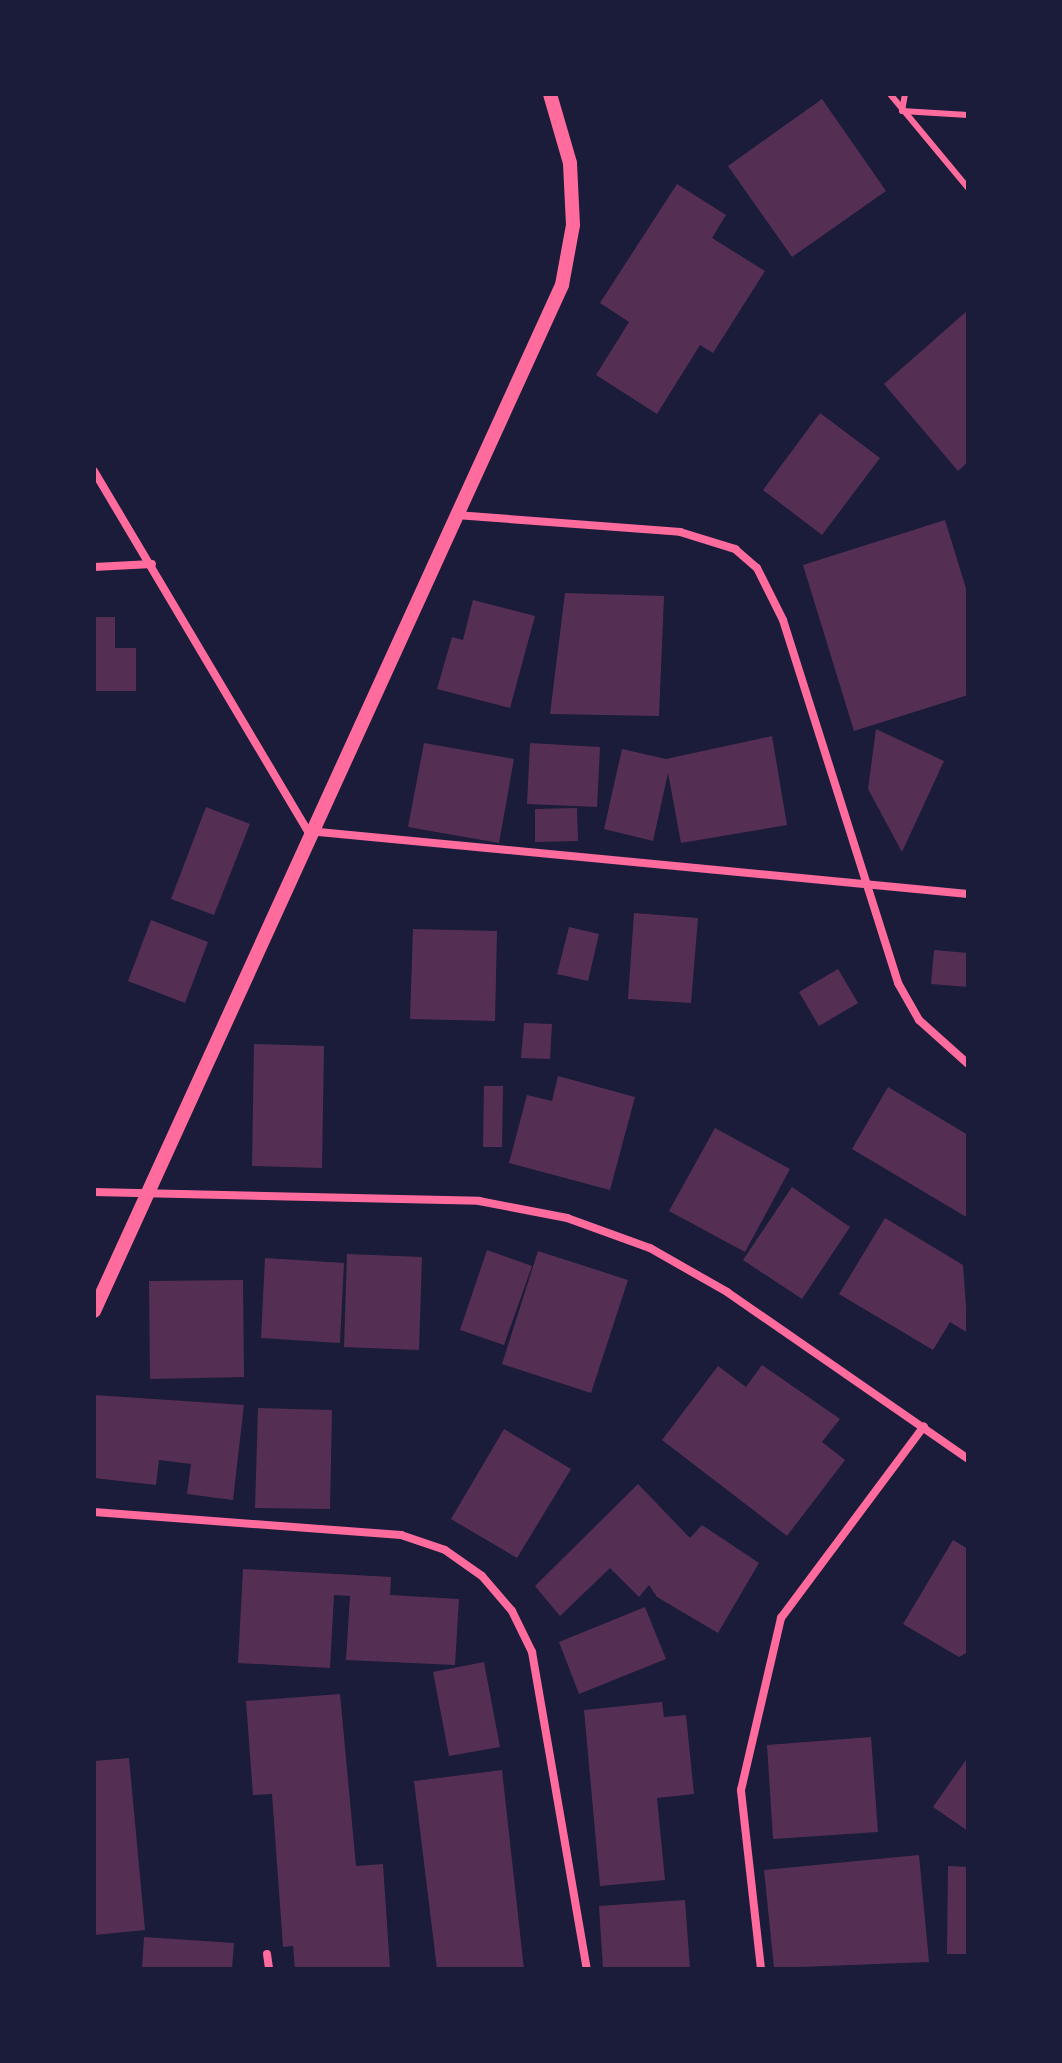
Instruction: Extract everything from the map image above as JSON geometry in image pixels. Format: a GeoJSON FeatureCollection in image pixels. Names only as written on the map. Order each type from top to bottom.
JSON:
{"type":"FeatureCollection","features":[{"type":"Feature","properties":{"kind":"street"},"geometry":{"type":"LineString","coordinates":[[94,1311],[153,1193],[308,831],[562,285],[573,225],[570,163],[550,94]]}},
{"type":"Feature","properties":{"kind":"street"},"geometry":{"type":"LineString","coordinates":[[94,471],[308,831]]}},
{"type":"Feature","properties":{"kind":"street"},"geometry":{"type":"LineString","coordinates":[[455,515],[680,532],[709,537],[746,559],[774,592],[898,983],[919,1020],[968,1064]]}},
{"type":"Feature","properties":{"kind":"street"},"geometry":{"type":"LineString","coordinates":[[94,567],[152,564]]}},
{"type":"Feature","properties":{"kind":"street"},"geometry":{"type":"LineString","coordinates":[[308,831],[869,889],[968,894]]}},
{"type":"Feature","properties":{"kind":"street"},"geometry":{"type":"LineString","coordinates":[[94,1192],[479,1201],[567,1218],[650,1248],[727,1292],[968,1459]]}},
{"type":"Feature","properties":{"kind":"street"},"geometry":{"type":"LineString","coordinates":[[761,1969],[741,1790],[781,1618],[924,1426]]}},
{"type":"Feature","properties":{"kind":"street"},"geometry":{"type":"LineString","coordinates":[[94,1512],[401,1535],[445,1550],[482,1576],[512,1611],[532,1652],[587,1969]]}},
{"type":"Feature","properties":{"kind":"street"},"geometry":{"type":"LineString","coordinates":[[267,1954],[269,1969]]}},
{"type":"Feature","properties":{"kind":"lane"},"geometry":{"type":"LineString","coordinates":[[890,94],[968,188]]}},
{"type":"Feature","properties":{"kind":"lane"},"geometry":{"type":"LineString","coordinates":[[902,111],[905,94]]}},
{"type":"Feature","properties":{"kind":"lane"},"geometry":{"type":"LineString","coordinates":[[902,111],[968,115]]}},
{"type":"Feature","properties":{"kind":"building"},"geometry":{"type":"Polygon","coordinates":[[[822,99],[886,191],[792,257],[728,166],[822,99]]]}},
{"type":"Feature","properties":{"kind":"building"},"geometry":{"type":"Polygon","coordinates":[[[677,184],[726,215],[712,238],[765,271],[713,353],[700,345],[657,414],[596,375],[629,322],[600,303],[677,184]]]}},
{"type":"Feature","properties":{"kind":"building"},"geometry":{"type":"Polygon","coordinates":[[[968,310],[968,462],[958,471],[884,384],[968,310]]]}},
{"type":"Feature","properties":{"kind":"building"},"geometry":{"type":"Polygon","coordinates":[[[820,413],[880,458],[822,535],[763,490],[820,413]]]}},
{"type":"Feature","properties":{"kind":"building"},"geometry":{"type":"Polygon","coordinates":[[[945,520],[968,595],[968,695],[854,731],[803,565],[945,520]]]}},
{"type":"Feature","properties":{"kind":"building"},"geometry":{"type":"Polygon","coordinates":[[[565,593],[664,596],[659,716],[550,714],[565,593]]]}},
{"type":"Feature","properties":{"kind":"building"},"geometry":{"type":"Polygon","coordinates":[[[473,600],[535,616],[510,708],[437,689],[452,637],[463,640],[473,600]]]}},
{"type":"Feature","properties":{"kind":"building"},"geometry":{"type":"Polygon","coordinates":[[[94,617],[115,617],[115,648],[136,648],[136,691],[94,691],[94,617]]]}},
{"type":"Feature","properties":{"kind":"building"},"geometry":{"type":"Polygon","coordinates":[[[876,729],[944,761],[902,852],[868,789],[876,729]]]}},
{"type":"Feature","properties":{"kind":"building"},"geometry":{"type":"Polygon","coordinates":[[[772,736],[787,825],[681,843],[668,773],[653,841],[604,829],[622,749],[666,759],[772,736]]]}},
{"type":"Feature","properties":{"kind":"building"},"geometry":{"type":"Polygon","coordinates":[[[424,743],[514,759],[499,843],[408,827],[424,743]]]}},
{"type":"Feature","properties":{"kind":"building"},"geometry":{"type":"Polygon","coordinates":[[[530,743],[600,747],[597,807],[527,804],[530,743]]]}},
{"type":"Feature","properties":{"kind":"building"},"geometry":{"type":"Polygon","coordinates":[[[206,807],[250,824],[214,915],[171,899],[206,807]]]}},
{"type":"Feature","properties":{"kind":"building"},"geometry":{"type":"Polygon","coordinates":[[[577,808],[578,841],[535,842],[535,809],[577,808]]]}},
{"type":"Feature","properties":{"kind":"building"},"geometry":{"type":"Polygon","coordinates":[[[634,913],[698,918],[691,1003],[628,999],[634,913]]]}},
{"type":"Feature","properties":{"kind":"building"},"geometry":{"type":"Polygon","coordinates":[[[151,920],[208,942],[185,1003],[128,981],[151,920]]]}},
{"type":"Feature","properties":{"kind":"building"},"geometry":{"type":"Polygon","coordinates":[[[569,927],[599,934],[588,981],[557,974],[569,927]]]}},
{"type":"Feature","properties":{"kind":"building"},"geometry":{"type":"Polygon","coordinates":[[[413,929],[497,931],[495,1021],[410,1019],[413,929]]]}},
{"type":"Feature","properties":{"kind":"building"},"geometry":{"type":"Polygon","coordinates":[[[934,950],[968,953],[968,987],[931,984],[934,950]]]}},
{"type":"Feature","properties":{"kind":"building"},"geometry":{"type":"Polygon","coordinates":[[[838,969],[858,1003],[819,1026],[799,992],[838,969]]]}},
{"type":"Feature","properties":{"kind":"building"},"geometry":{"type":"Polygon","coordinates":[[[524,1023],[552,1024],[550,1059],[521,1058],[524,1023]]]}},
{"type":"Feature","properties":{"kind":"building"},"geometry":{"type":"Polygon","coordinates":[[[254,1044],[324,1046],[322,1168],[252,1166],[254,1044]]]}},
{"type":"Feature","properties":{"kind":"building"},"geometry":{"type":"Polygon","coordinates":[[[558,1076],[635,1097],[610,1190],[509,1163],[527,1095],[552,1101],[558,1076]]]}},
{"type":"Feature","properties":{"kind":"building"},"geometry":{"type":"Polygon","coordinates":[[[484,1086],[503,1086],[502,1147],[483,1147],[484,1086]]]}},
{"type":"Feature","properties":{"kind":"building"},"geometry":{"type":"Polygon","coordinates":[[[888,1087],[968,1135],[968,1218],[852,1149],[888,1087]]]}},
{"type":"Feature","properties":{"kind":"building"},"geometry":{"type":"Polygon","coordinates":[[[715,1128],[790,1169],[745,1252],[669,1211],[715,1128]]]}},
{"type":"Feature","properties":{"kind":"building"},"geometry":{"type":"Polygon","coordinates":[[[792,1187],[850,1227],[802,1299],[743,1260],[792,1187]]]}},
{"type":"Feature","properties":{"kind":"building"},"geometry":{"type":"Polygon","coordinates":[[[885,1218],[963,1265],[968,1333],[950,1322],[933,1350],[839,1294],[885,1218]]]}},
{"type":"Feature","properties":{"kind":"building"},"geometry":{"type":"Polygon","coordinates":[[[487,1250],[532,1266],[504,1345],[460,1330],[487,1250]]]}},
{"type":"Feature","properties":{"kind":"building"},"geometry":{"type":"Polygon","coordinates":[[[538,1251],[628,1280],[591,1393],[502,1364],[538,1251]]]}},
{"type":"Feature","properties":{"kind":"building"},"geometry":{"type":"Polygon","coordinates":[[[347,1254],[422,1257],[419,1350],[344,1347],[347,1254]]]}},
{"type":"Feature","properties":{"kind":"building"},"geometry":{"type":"Polygon","coordinates":[[[265,1258],[344,1263],[340,1343],[261,1338],[265,1258]]]}},
{"type":"Feature","properties":{"kind":"building"},"geometry":{"type":"Polygon","coordinates":[[[243,1280],[244,1377],[150,1379],[149,1281],[243,1280]]]}},
{"type":"Feature","properties":{"kind":"building"},"geometry":{"type":"Polygon","coordinates":[[[762,1365],[840,1419],[822,1442],[845,1460],[787,1536],[662,1440],[718,1366],[746,1387],[762,1365]]]}},
{"type":"Feature","properties":{"kind":"building"},"geometry":{"type":"Polygon","coordinates":[[[94,1395],[244,1405],[233,1500],[187,1494],[191,1464],[159,1460],[156,1485],[94,1478],[94,1395]]]}},
{"type":"Feature","properties":{"kind":"building"},"geometry":{"type":"Polygon","coordinates":[[[258,1408],[332,1410],[330,1509],[255,1508],[258,1408]]]}},
{"type":"Feature","properties":{"kind":"building"},"geometry":{"type":"Polygon","coordinates":[[[504,1429],[571,1469],[517,1558],[451,1519],[504,1429]]]}},
{"type":"Feature","properties":{"kind":"building"},"geometry":{"type":"Polygon","coordinates":[[[638,1484],[690,1538],[702,1525],[759,1563],[718,1633],[657,1597],[649,1585],[639,1597],[610,1568],[560,1616],[535,1586],[638,1484]]]}},
{"type":"Feature","properties":{"kind":"building"},"geometry":{"type":"Polygon","coordinates":[[[953,1540],[968,1549],[968,1652],[959,1657],[903,1624],[953,1540]]]}},
{"type":"Feature","properties":{"kind":"building"},"geometry":{"type":"Polygon","coordinates":[[[243,1569],[391,1577],[390,1595],[459,1599],[455,1665],[346,1660],[350,1596],[334,1595],[330,1668],[238,1663],[243,1569]]]}},
{"type":"Feature","properties":{"kind":"building"},"geometry":{"type":"Polygon","coordinates":[[[645,1607],[666,1659],[579,1694],[559,1642],[645,1607]]]}},
{"type":"Feature","properties":{"kind":"building"},"geometry":{"type":"Polygon","coordinates":[[[484,1662],[500,1747],[449,1756],[433,1672],[484,1662]]]}},
{"type":"Feature","properties":{"kind":"building"},"geometry":{"type":"Polygon","coordinates":[[[340,1694],[356,1866],[383,1864],[390,1969],[295,1969],[293,1946],[283,1947],[272,1794],[253,1795],[246,1701],[340,1694]]]}},
{"type":"Feature","properties":{"kind":"building"},"geometry":{"type":"Polygon","coordinates":[[[662,1702],[664,1717],[686,1715],[694,1794],[657,1798],[665,1880],[600,1886],[584,1710],[662,1702]]]}},
{"type":"Feature","properties":{"kind":"building"},"geometry":{"type":"Polygon","coordinates":[[[871,1737],[878,1832],[773,1839],[767,1745],[871,1737]]]}},
{"type":"Feature","properties":{"kind":"building"},"geometry":{"type":"Polygon","coordinates":[[[968,1757],[968,1831],[933,1807],[968,1757]]]}},
{"type":"Feature","properties":{"kind":"building"},"geometry":{"type":"Polygon","coordinates":[[[129,1758],[145,1930],[94,1935],[94,1761],[129,1758]]]}},
{"type":"Feature","properties":{"kind":"building"},"geometry":{"type":"Polygon","coordinates":[[[502,1770],[524,1969],[437,1969],[414,1781],[502,1770]]]}},
{"type":"Feature","properties":{"kind":"building"},"geometry":{"type":"Polygon","coordinates":[[[919,1855],[929,1962],[774,1968],[764,1870],[919,1855]]]}},
{"type":"Feature","properties":{"kind":"building"},"geometry":{"type":"Polygon","coordinates":[[[948,1866],[968,1867],[968,1954],[947,1954],[948,1866]]]}},
{"type":"Feature","properties":{"kind":"building"},"geometry":{"type":"Polygon","coordinates":[[[685,1900],[690,1969],[603,1969],[599,1906],[685,1900]]]}},
{"type":"Feature","properties":{"kind":"building"},"geometry":{"type":"Polygon","coordinates":[[[144,1937],[234,1943],[232,1969],[142,1969],[144,1937]]]}}]}
